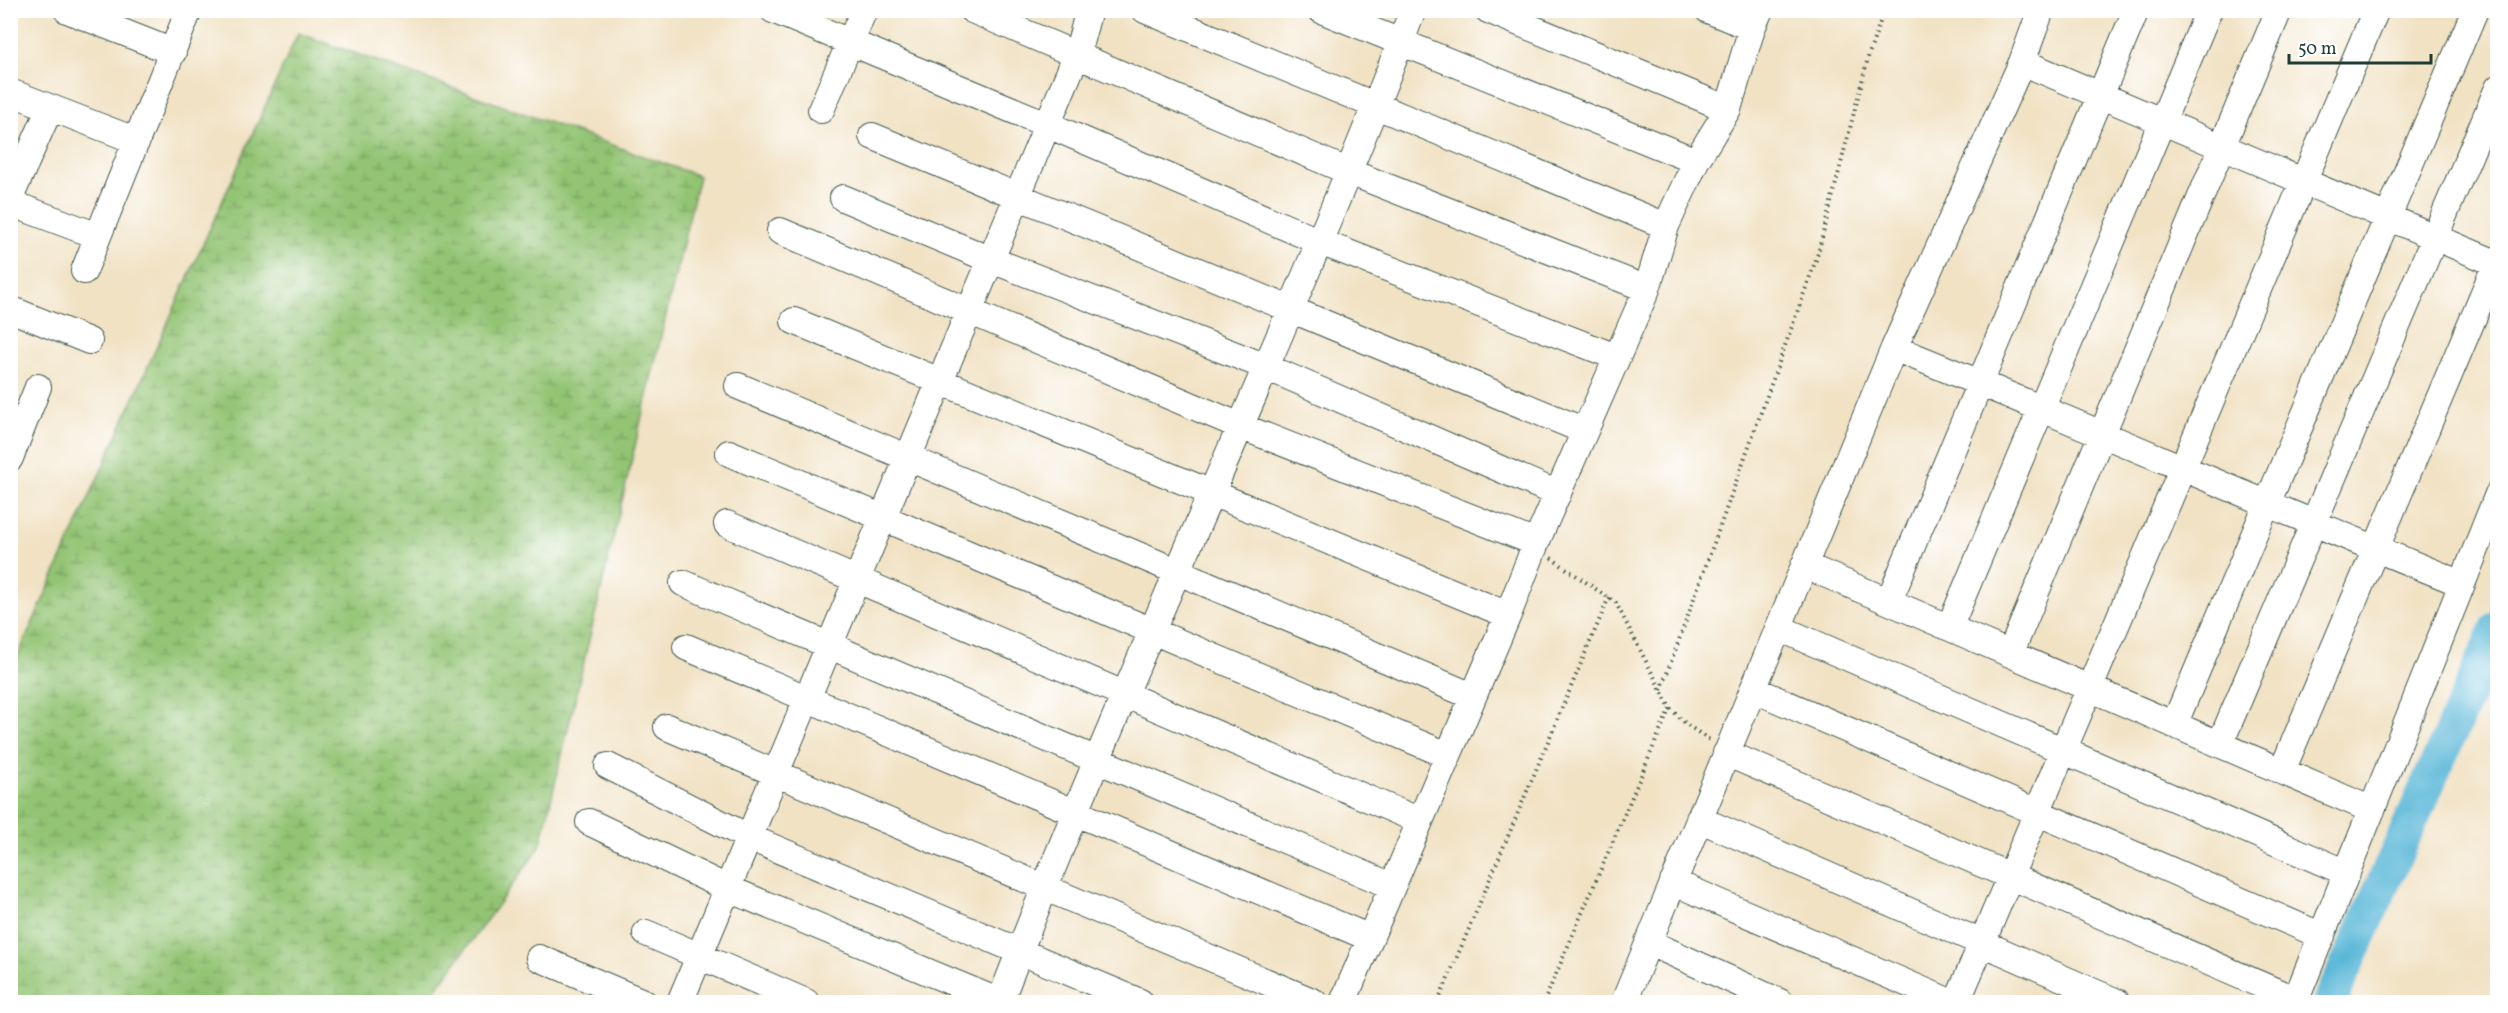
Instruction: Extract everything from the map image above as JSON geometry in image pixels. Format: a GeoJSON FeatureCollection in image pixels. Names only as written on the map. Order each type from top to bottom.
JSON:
{"type":"FeatureCollection","features":[{"type":"Feature","properties":{"kind":"street"},"geometry":{"type":"LineString","coordinates":[[67,10],[173,52]]}},
{"type":"Feature","properties":{"kind":"street"},"geometry":{"type":"LineString","coordinates":[[84,271],[189,10]]}},
{"type":"Feature","properties":{"kind":"street"},"geometry":{"type":"LineString","coordinates":[[773,10],[1320,242],[1616,357]]}},
{"type":"Feature","properties":{"kind":"street"},"geometry":{"type":"LineString","coordinates":[[821,110],[864,10]]}},
{"type":"Feature","properties":{"kind":"street"},"geometry":{"type":"LineString","coordinates":[[972,10],[1347,171],[1647,289]]}},
{"type":"Feature","properties":{"kind":"street"},"geometry":{"type":"LineString","coordinates":[[680,1002],[729,889],[748,837],[1015,195],[1077,54],[1089,10]]}},
{"type":"Feature","properties":{"kind":"street"},"geometry":{"type":"LineString","coordinates":[[1145,10],[1373,107],[1666,226]]}},
{"type":"Feature","properties":{"kind":"street"},"geometry":{"type":"LineString","coordinates":[[1321,10],[1696,161]]}},
{"type":"Feature","properties":{"kind":"street"},"geometry":{"type":"LineString","coordinates":[[589,822],[729,889],[1000,1002],[1019,951],[1264,366],[1320,242],[1413,10]]}},
{"type":"Feature","properties":{"kind":"street"},"geometry":{"type":"LineString","coordinates":[[1488,10],[1728,109]]}},
{"type":"Feature","properties":{"kind":"street"},"geometry":{"type":"LineString","coordinates":[[1343,1002],[1508,615],[1536,543],[1647,289],[1666,226],[1696,161],[1728,109],[1756,19],[1708,10]]}},
{"type":"Feature","properties":{"kind":"street"},"geometry":{"type":"LineString","coordinates":[[1624,1002],[1894,348],[2022,62],[2041,10]]}},
{"type":"Feature","properties":{"kind":"street"},"geometry":{"type":"LineString","coordinates":[[1889,601],[2136,10]]}},
{"type":"Feature","properties":{"kind":"street"},"geometry":{"type":"LineString","coordinates":[[1950,626],[2209,10]]}},
{"type":"Feature","properties":{"kind":"street"},"geometry":{"type":"LineString","coordinates":[[2011,652],[2279,10]]}},
{"type":"Feature","properties":{"kind":"street"},"geometry":{"type":"LineString","coordinates":[[1958,1002],[2376,10]]}},
{"type":"Feature","properties":{"kind":"street"},"geometry":{"type":"LineString","coordinates":[[2174,725],[2475,10]]}},
{"type":"Feature","properties":{"kind":"street"},"geometry":{"type":"LineString","coordinates":[[2022,62],[2387,218],[2497,262],[2282,771]]}},
{"type":"Feature","properties":{"kind":"street"},"geometry":{"type":"LineString","coordinates":[[2220,744],[2498,88]]}},
{"type":"Feature","properties":{"kind":"street"},"geometry":{"type":"LineString","coordinates":[[10,92],[136,141]]}},
{"type":"Feature","properties":{"kind":"street"},"geometry":{"type":"LineString","coordinates":[[10,198],[50,108]]}},
{"type":"Feature","properties":{"kind":"street"},"geometry":{"type":"LineString","coordinates":[[872,136],[1585,431]]}},
{"type":"Feature","properties":{"kind":"street"},"geometry":{"type":"LineString","coordinates":[[843,198],[989,259],[1264,366],[1558,494]]}},
{"type":"Feature","properties":{"kind":"street"},"geometry":{"type":"LineString","coordinates":[[10,203],[98,236]]}},
{"type":"Feature","properties":{"kind":"street"},"geometry":{"type":"LineString","coordinates":[[780,231],[1240,426],[1536,543]]}},
{"type":"Feature","properties":{"kind":"street"},"geometry":{"type":"LineString","coordinates":[[10,309],[89,341]]}},
{"type":"Feature","properties":{"kind":"street"},"geometry":{"type":"LineString","coordinates":[[794,321],[1508,615]]}},
{"type":"Feature","properties":{"kind":"street"},"geometry":{"type":"LineString","coordinates":[[1894,348],[2103,432],[2267,504],[2460,583]]}},
{"type":"Feature","properties":{"kind":"street"},"geometry":{"type":"LineString","coordinates":[[738,386],[1472,696]]}},
{"type":"Feature","properties":{"kind":"street"},"geometry":{"type":"LineString","coordinates":[[10,458],[19,412],[38,387]]}},
{"type":"Feature","properties":{"kind":"street"},"geometry":{"type":"LineString","coordinates":[[729,453],[1447,755]]}},
{"type":"Feature","properties":{"kind":"street"},"geometry":{"type":"LineString","coordinates":[[1726,753],[2295,1001],[2460,583],[2498,494]]}},
{"type":"Feature","properties":{"kind":"street"},"geometry":{"type":"LineString","coordinates":[[727,524],[1420,821]]}},
{"type":"Feature","properties":{"kind":"street"},"geometry":{"type":"LineString","coordinates":[[1804,565],[2011,652],[2372,810]]}},
{"type":"Feature","properties":{"kind":"street"},"geometry":{"type":"LineString","coordinates":[[683,583],[1392,886]]}},
{"type":"Feature","properties":{"kind":"street"},"geometry":{"type":"LineString","coordinates":[[1779,628],[2347,873]]}},
{"type":"Feature","properties":{"kind":"street"},"geometry":{"type":"LineString","coordinates":[[686,647],[1370,938]]}},
{"type":"Feature","properties":{"kind":"street"},"geometry":{"type":"LineString","coordinates":[[1753,689],[2322,936]]}},
{"type":"Feature","properties":{"kind":"street"},"geometry":{"type":"LineString","coordinates":[[667,727],[1314,1002]]}},
{"type":"Feature","properties":{"kind":"street"},"geometry":{"type":"LineString","coordinates":[[608,766],[748,837],[1140,1002]]}},
{"type":"Feature","properties":{"kind":"street"},"geometry":{"type":"LineString","coordinates":[[1699,819],[2117,1002]]}},
{"type":"Feature","properties":{"kind":"street"},"geometry":{"type":"LineString","coordinates":[[1673,882],[1950,1002]]}},
{"type":"Feature","properties":{"kind":"street"},"geometry":{"type":"LineString","coordinates":[[646,933],[806,1002]]}},
{"type":"Feature","properties":{"kind":"street"},"geometry":{"type":"LineString","coordinates":[[1648,942],[1780,1002]]}},
{"type":"Feature","properties":{"kind":"street"},"geometry":{"type":"LineString","coordinates":[[539,958],[643,1002]]}},
{"type":"Feature","properties":{"kind":"path"},"geometry":{"type":"LineString","coordinates":[[1661,690],[1816,257],[1869,54],[1884,10]]}},
{"type":"Feature","properties":{"kind":"path"},"geometry":{"type":"LineString","coordinates":[[1536,543],[1565,568],[1616,603],[1670,708],[1686,724],[1726,753]]}},
{"type":"Feature","properties":{"kind":"path"},"geometry":{"type":"LineString","coordinates":[[1438,1002],[1610,597]]}},
{"type":"Feature","properties":{"kind":"path"},"geometry":{"type":"LineString","coordinates":[[1544,1002],[1670,708]]}},
{"type":"Feature","properties":{"kind":"green space"},"geometry":{"type":"Polygon","coordinates":[[[298,33],[699,176],[540,847],[427,1002],[11,1002],[11,671],[298,33]]]}},
{"type":"Feature","properties":{"kind":"waterway"},"geometry":{"type":"LineString","coordinates":[[2330,1002],[2498,627]]}}]}
